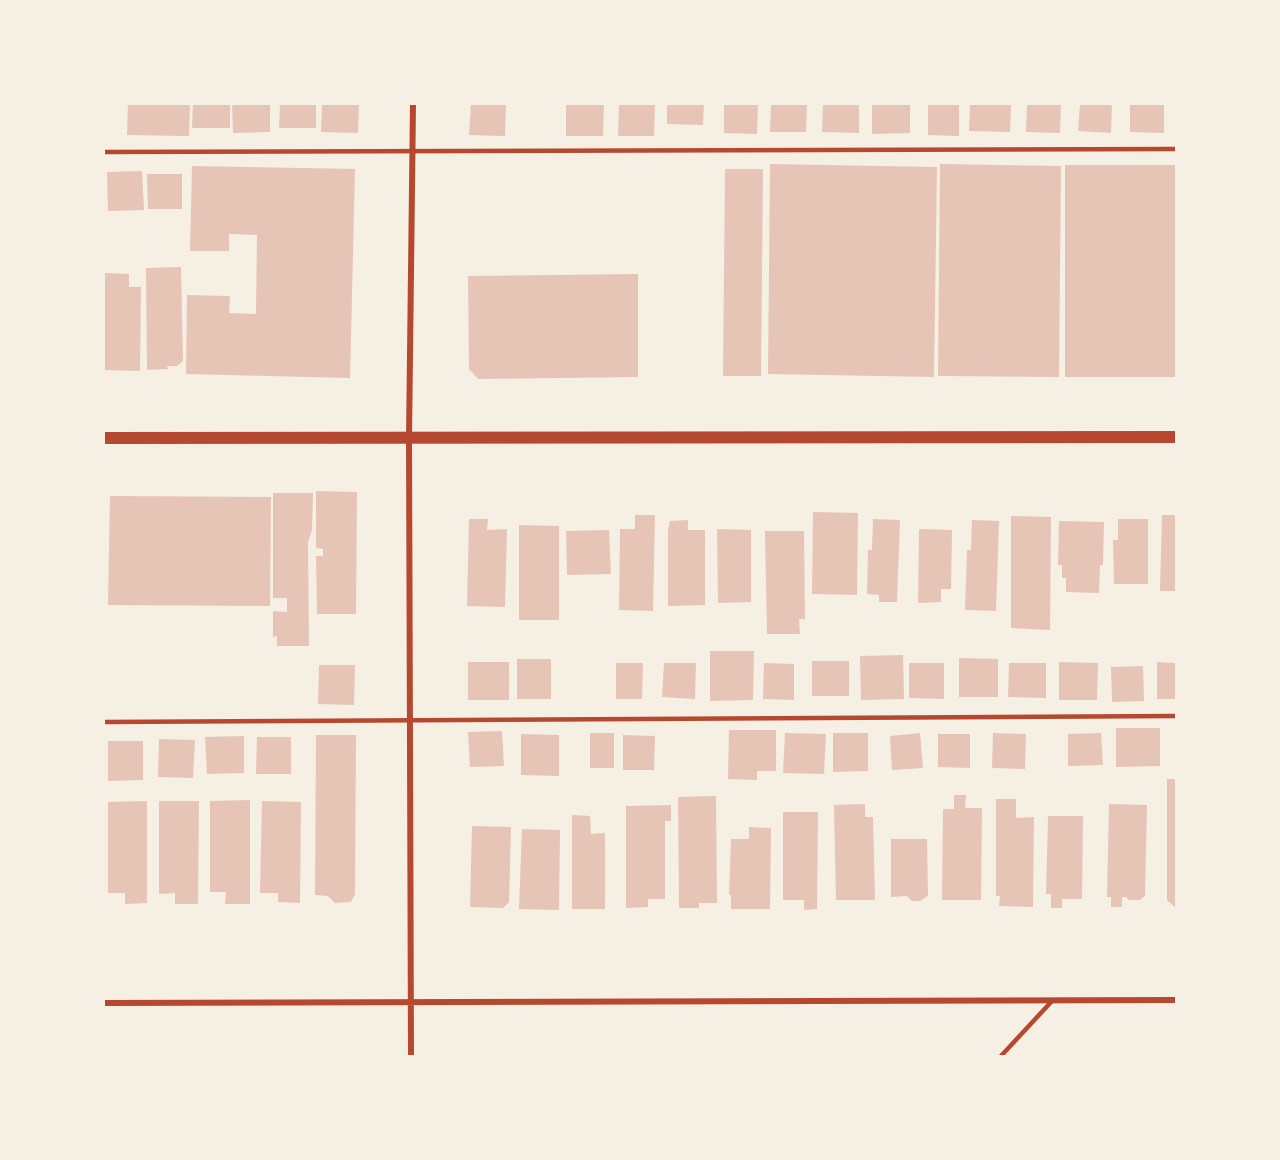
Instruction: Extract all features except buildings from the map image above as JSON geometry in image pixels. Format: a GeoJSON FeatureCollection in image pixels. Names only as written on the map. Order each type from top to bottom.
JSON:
{"type":"FeatureCollection","features":[{"type":"Feature","properties":{"kind":"main road"},"geometry":{"type":"LineString","coordinates":[[104,438],[1176,437]]}},
{"type":"Feature","properties":{"kind":"street"},"geometry":{"type":"LineString","coordinates":[[411,1056],[409,438],[412,104]]}},
{"type":"Feature","properties":{"kind":"street"},"geometry":{"type":"LineString","coordinates":[[104,1003],[1176,1000]]}},
{"type":"Feature","properties":{"kind":"lane"},"geometry":{"type":"LineString","coordinates":[[104,152],[1176,149]]}},
{"type":"Feature","properties":{"kind":"lane"},"geometry":{"type":"LineString","coordinates":[[104,722],[1176,716]]}},
{"type":"Feature","properties":{"kind":"lane"},"geometry":{"type":"LineString","coordinates":[[1001,1056],[1052,1001]]}}]}
